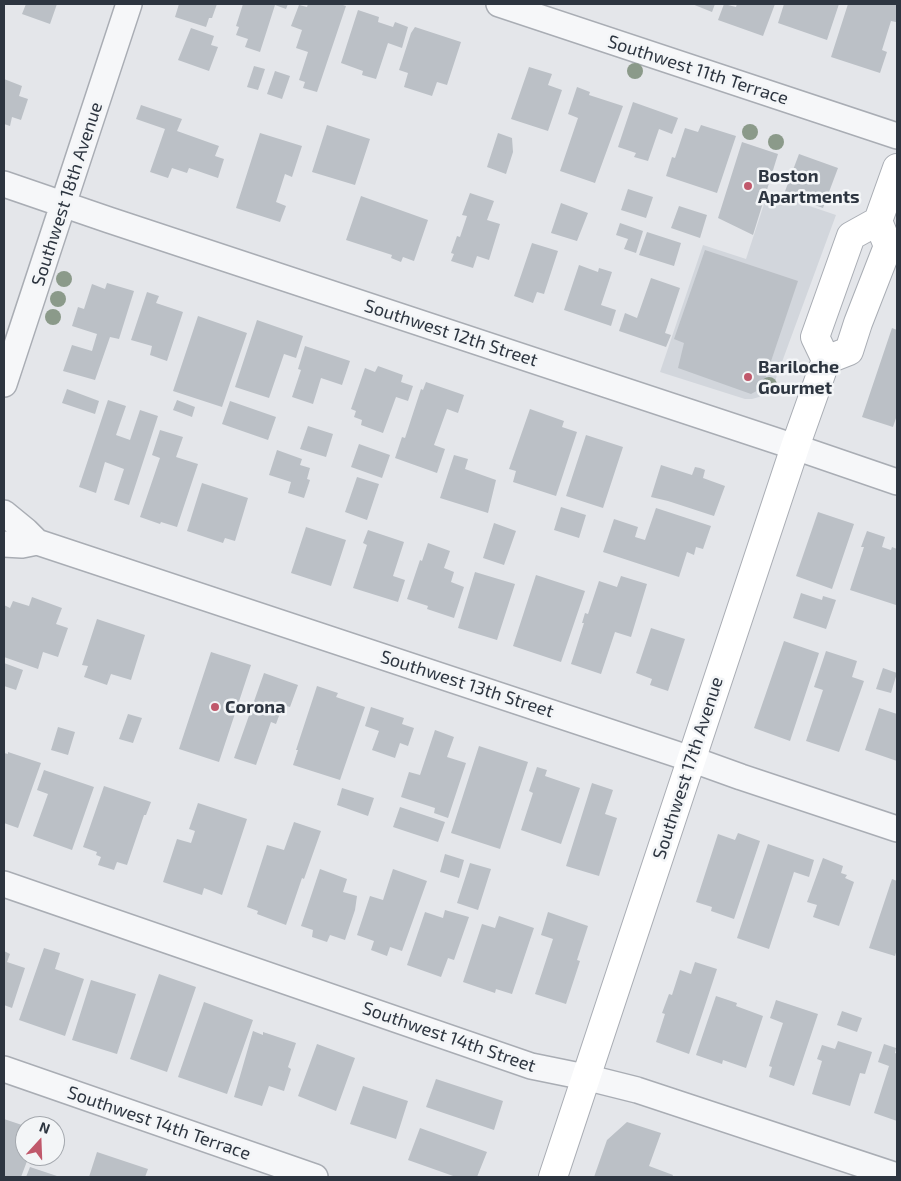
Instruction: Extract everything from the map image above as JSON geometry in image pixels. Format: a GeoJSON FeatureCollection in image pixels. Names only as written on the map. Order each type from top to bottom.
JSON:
{"type":"FeatureCollection","features":[{"type":"Feature","properties":{"kind":"main road"},"geometry":{"type":"LineString","coordinates":[[878,221],[888,246],[849,351],[826,360],[815,337],[851,236],[878,221],[897,168]]}},
{"type":"Feature","properties":{"kind":"main road","name":"Southwest 17th Avenue"},"geometry":{"type":"LineString","coordinates":[[553,1177],[691,758],[826,360]]}},
{"type":"Feature","properties":{"kind":"street","name":"Southwest 18th Avenue"},"geometry":{"type":"LineString","coordinates":[[4,384],[129,4]]}},
{"type":"Feature","properties":{"kind":"street","name":"Southwest 11th Terrace"},"geometry":{"type":"LineString","coordinates":[[499,4],[897,136]]}},
{"type":"Feature","properties":{"kind":"street","name":"Southwest 12th Street"},"geometry":{"type":"LineString","coordinates":[[4,184],[897,482]]}},
{"type":"Feature","properties":{"kind":"street","name":"Southwest 13th Street"},"geometry":{"type":"LineString","coordinates":[[4,513],[37,542],[691,758],[741,777],[897,829]]}},
{"type":"Feature","properties":{"kind":"street","name":"Southwest 13th Street"},"geometry":{"type":"LineString","coordinates":[[4,544],[22,545],[37,542]]}},
{"type":"Feature","properties":{"kind":"street","name":"Southwest 14th Street"},"geometry":{"type":"LineString","coordinates":[[4,884],[531,1066],[637,1090],[897,1176]]}},
{"type":"Feature","properties":{"kind":"street","name":"Southwest 14th Terrace"},"geometry":{"type":"LineString","coordinates":[[4,1069],[315,1177]]}},
{"type":"Feature","properties":{"kind":"shaded area"},"geometry":{"type":"Polygon","coordinates":[[[768,192],[836,215],[771,388],[759,397],[745,399],[660,372],[703,245],[746,259],[768,192]]]}},
{"type":"Feature","properties":{"kind":"building"},"geometry":{"type":"Polygon","coordinates":[[[26,4],[57,4],[50,24],[22,14],[26,4]]]}},
{"type":"Feature","properties":{"kind":"building"},"geometry":{"type":"Polygon","coordinates":[[[179,4],[217,4],[212,18],[209,18],[206,27],[175,17],[179,4]]]}},
{"type":"Feature","properties":{"kind":"building"},"geometry":{"type":"Polygon","coordinates":[[[243,4],[288,4],[286,9],[275,5],[260,52],[245,47],[248,39],[236,35],[239,27],[236,26],[243,4]]]}},
{"type":"Feature","properties":{"kind":"building"},"geometry":{"type":"Polygon","coordinates":[[[308,4],[340,4],[346,6],[317,92],[303,88],[305,82],[299,80],[308,52],[296,48],[302,30],[291,26],[299,5],[307,7],[308,4]]]}},
{"type":"Feature","properties":{"kind":"building"},"geometry":{"type":"Polygon","coordinates":[[[692,4],[715,4],[712,12],[692,4]]]}},
{"type":"Feature","properties":{"kind":"building"},"geometry":{"type":"Polygon","coordinates":[[[724,4],[736,7],[737,4],[775,4],[763,36],[718,20],[724,4]]]}},
{"type":"Feature","properties":{"kind":"building"},"geometry":{"type":"Polygon","coordinates":[[[784,4],[839,4],[827,40],[778,23],[784,4]]]}},
{"type":"Feature","properties":{"kind":"building"},"geometry":{"type":"Polygon","coordinates":[[[848,4],[897,4],[896,22],[891,21],[882,50],[887,52],[880,73],[831,57],[848,4]]]}},
{"type":"Feature","properties":{"kind":"building"},"geometry":{"type":"Polygon","coordinates":[[[358,10],[379,17],[378,22],[393,27],[395,22],[408,27],[402,48],[388,43],[376,79],[362,75],[363,71],[341,63],[358,10]]]}},
{"type":"Feature","properties":{"kind":"building"},"geometry":{"type":"Polygon","coordinates":[[[415,27],[461,42],[447,85],[437,82],[432,96],[404,87],[408,73],[399,70],[411,33],[415,27]]]}},
{"type":"Feature","properties":{"kind":"building"},"geometry":{"type":"Polygon","coordinates":[[[191,28],[214,36],[211,45],[218,47],[209,71],[178,60],[191,28]]]}},
{"type":"Feature","properties":{"kind":"building"},"geometry":{"type":"Polygon","coordinates":[[[254,66],[265,69],[258,90],[247,87],[254,66]]]}},
{"type":"Feature","properties":{"kind":"building"},"geometry":{"type":"Polygon","coordinates":[[[529,67],[552,74],[548,85],[562,90],[548,131],[511,119],[529,67]]]}},
{"type":"Feature","properties":{"kind":"building"},"geometry":{"type":"Polygon","coordinates":[[[275,71],[290,76],[282,99],[267,94],[275,71]]]}},
{"type":"Feature","properties":{"kind":"building"},"geometry":{"type":"Polygon","coordinates":[[[4,79],[22,86],[19,96],[28,99],[21,120],[12,117],[10,126],[4,124],[4,79]]]}},
{"type":"Feature","properties":{"kind":"building"},"geometry":{"type":"Polygon","coordinates":[[[577,87],[590,92],[589,95],[623,106],[595,183],[560,171],[578,118],[568,114],[577,87]]]}},
{"type":"Feature","properties":{"kind":"building"},"geometry":{"type":"Polygon","coordinates":[[[633,102],[678,118],[672,134],[659,129],[648,161],[634,157],[636,153],[618,147],[633,102]]]}},
{"type":"Feature","properties":{"kind":"building"},"geometry":{"type":"Polygon","coordinates":[[[141,105],[182,119],[177,131],[219,146],[215,156],[224,159],[218,178],[189,168],[187,173],[172,168],[168,178],[150,172],[165,129],[136,119],[141,105]]]}},
{"type":"Feature","properties":{"kind":"building"},"geometry":{"type":"Polygon","coordinates":[[[327,125],[370,139],[355,185],[312,172],[327,125]]]}},
{"type":"Feature","properties":{"kind":"building"},"geometry":{"type":"Polygon","coordinates":[[[701,125],[736,136],[717,193],[666,176],[672,157],[675,158],[685,128],[698,132],[701,125]]]}},
{"type":"Feature","properties":{"kind":"building"},"geometry":{"type":"Polygon","coordinates":[[[260,133],[302,146],[292,177],[285,174],[276,202],[286,206],[280,222],[236,208],[260,133]]]}},
{"type":"Feature","properties":{"kind":"building"},"geometry":{"type":"Polygon","coordinates":[[[498,133],[512,138],[513,152],[506,174],[487,167],[498,133]]]}},
{"type":"Feature","properties":{"kind":"building","name":"Boston Apartments"},"geometry":{"type":"Polygon","coordinates":[[[742,142],[778,154],[753,235],[718,218],[742,142]]]}},
{"type":"Feature","properties":{"kind":"building"},"geometry":{"type":"Polygon","coordinates":[[[799,154],[838,168],[823,208],[784,194],[799,154]]]}},
{"type":"Feature","properties":{"kind":"building"},"geometry":{"type":"Polygon","coordinates":[[[628,189],[653,197],[646,218],[621,210],[628,189]]]}},
{"type":"Feature","properties":{"kind":"building"},"geometry":{"type":"Polygon","coordinates":[[[470,193],[494,201],[487,220],[500,224],[489,260],[477,256],[473,268],[451,261],[454,254],[451,253],[457,236],[460,237],[467,216],[462,215],[470,193]]]}},
{"type":"Feature","properties":{"kind":"building"},"geometry":{"type":"Polygon","coordinates":[[[361,196],[428,220],[414,261],[403,257],[401,262],[391,258],[392,255],[346,240],[361,196]]]}},
{"type":"Feature","properties":{"kind":"building"},"geometry":{"type":"Polygon","coordinates":[[[561,203],[588,213],[577,241],[551,233],[561,203]]]}},
{"type":"Feature","properties":{"kind":"building"},"geometry":{"type":"Polygon","coordinates":[[[679,206],[707,215],[700,238],[671,228],[679,206]]]}},
{"type":"Feature","properties":{"kind":"building"},"geometry":{"type":"Polygon","coordinates":[[[620,223],[643,231],[636,253],[624,249],[628,239],[616,235],[620,223]]]}},
{"type":"Feature","properties":{"kind":"building"},"geometry":{"type":"Polygon","coordinates":[[[647,232],[681,243],[674,266],[639,255],[647,232]]]}},
{"type":"Feature","properties":{"kind":"building"},"geometry":{"type":"Polygon","coordinates":[[[532,243],[558,251],[544,294],[537,292],[533,303],[514,296],[532,243]]]}},
{"type":"Feature","properties":{"kind":"building"},"geometry":{"type":"Polygon","coordinates":[[[705,250],[798,281],[762,388],[751,394],[678,368],[684,343],[674,339],[705,250]]]}},
{"type":"Feature","properties":{"kind":"building"},"geometry":{"type":"Polygon","coordinates":[[[579,265],[598,272],[599,268],[612,272],[601,305],[616,310],[611,326],[564,310],[579,265]]]}},
{"type":"Feature","properties":{"kind":"building"},"geometry":{"type":"Polygon","coordinates":[[[651,278],[680,288],[665,333],[671,335],[666,347],[619,331],[625,313],[637,318],[651,278]]]}},
{"type":"Feature","properties":{"kind":"building"},"geometry":{"type":"Polygon","coordinates":[[[107,283],[134,291],[119,339],[110,337],[95,380],[63,371],[72,345],[92,351],[97,334],[72,326],[78,307],[84,309],[92,284],[105,289],[107,283]]]}},
{"type":"Feature","properties":{"kind":"building"},"geometry":{"type":"Polygon","coordinates":[[[147,292],[159,296],[156,303],[183,312],[167,361],[150,355],[152,346],[131,340],[147,292]]]}},
{"type":"Feature","properties":{"kind":"building"},"geometry":{"type":"Polygon","coordinates":[[[198,316],[247,333],[222,407],[173,391],[198,316]]]}},
{"type":"Feature","properties":{"kind":"building"},"geometry":{"type":"Polygon","coordinates":[[[257,320],[303,336],[296,358],[284,354],[269,398],[235,387],[257,320]]]}},
{"type":"Feature","properties":{"kind":"building"},"geometry":{"type":"Polygon","coordinates":[[[892,328],[897,330],[897,415],[893,427],[862,417],[892,328]]]}},
{"type":"Feature","properties":{"kind":"building"},"geometry":{"type":"Polygon","coordinates":[[[305,346],[350,361],[342,385],[321,378],[313,404],[292,397],[301,370],[298,369],[305,346]]]}},
{"type":"Feature","properties":{"kind":"building"},"geometry":{"type":"Polygon","coordinates":[[[378,366],[403,375],[401,382],[413,386],[408,401],[396,397],[383,433],[361,425],[362,420],[354,417],[356,411],[351,409],[365,368],[375,372],[378,366]]]}},
{"type":"Feature","properties":{"kind":"building"},"geometry":{"type":"Polygon","coordinates":[[[426,382],[464,395],[458,413],[447,409],[434,445],[445,449],[437,473],[395,458],[402,437],[405,438],[421,389],[423,390],[426,382]]]}},
{"type":"Feature","properties":{"kind":"building"},"geometry":{"type":"Polygon","coordinates":[[[67,389],[99,401],[95,414],[62,403],[67,389]]]}},
{"type":"Feature","properties":{"kind":"building"},"geometry":{"type":"Polygon","coordinates":[[[108,400],[126,406],[116,435],[130,440],[140,410],[158,416],[129,505],[114,500],[124,469],[105,462],[96,493],[79,487],[108,400]]]}},
{"type":"Feature","properties":{"kind":"building"},"geometry":{"type":"Polygon","coordinates":[[[177,400],[195,407],[192,417],[173,410],[177,400]]]}},
{"type":"Feature","properties":{"kind":"building"},"geometry":{"type":"Polygon","coordinates":[[[230,401],[276,417],[268,440],[222,424],[230,401]]]}},
{"type":"Feature","properties":{"kind":"building"},"geometry":{"type":"Polygon","coordinates":[[[530,409],[564,421],[562,427],[577,432],[556,496],[513,482],[516,471],[509,469],[530,409]]]}},
{"type":"Feature","properties":{"kind":"building"},"geometry":{"type":"Polygon","coordinates":[[[308,426],[333,434],[326,457],[300,449],[308,426]]]}},
{"type":"Feature","properties":{"kind":"building"},"geometry":{"type":"Polygon","coordinates":[[[160,430],[183,437],[176,457],[198,464],[177,527],[161,522],[160,524],[140,517],[160,458],[152,455],[160,430]]]}},
{"type":"Feature","properties":{"kind":"building"},"geometry":{"type":"Polygon","coordinates":[[[586,435],[623,447],[603,508],[566,496],[586,435]]]}},
{"type":"Feature","properties":{"kind":"building"},"geometry":{"type":"Polygon","coordinates":[[[359,444],[390,455],[382,478],[351,467],[359,444]]]}},
{"type":"Feature","properties":{"kind":"building"},"geometry":{"type":"Polygon","coordinates":[[[277,450],[302,459],[300,465],[310,468],[307,479],[310,480],[304,498],[288,493],[291,482],[269,475],[277,450]]]}},
{"type":"Feature","properties":{"kind":"building"},"geometry":{"type":"Polygon","coordinates":[[[454,455],[468,459],[465,469],[496,480],[488,513],[440,498],[454,455]]]}},
{"type":"Feature","properties":{"kind":"building"},"geometry":{"type":"Polygon","coordinates":[[[661,465],[692,475],[695,467],[700,468],[705,470],[703,478],[725,486],[714,516],[651,497],[661,465]]]}},
{"type":"Feature","properties":{"kind":"building"},"geometry":{"type":"Polygon","coordinates":[[[357,477],[379,484],[367,520],[345,512],[357,477]]]}},
{"type":"Feature","properties":{"kind":"building"},"geometry":{"type":"Polygon","coordinates":[[[202,483],[248,498],[235,541],[225,538],[223,543],[187,531],[202,483]]]}},
{"type":"Feature","properties":{"kind":"building"},"geometry":{"type":"Polygon","coordinates":[[[561,507],[586,515],[579,538],[554,530],[561,507]]]}},
{"type":"Feature","properties":{"kind":"building"},"geometry":{"type":"Polygon","coordinates":[[[656,508],[711,526],[703,549],[696,547],[694,555],[687,552],[679,577],[603,552],[614,519],[638,527],[635,537],[645,540],[656,508]]]}},
{"type":"Feature","properties":{"kind":"building"},"geometry":{"type":"Polygon","coordinates":[[[818,512],[854,524],[832,589],[796,576],[818,512]]]}},
{"type":"Feature","properties":{"kind":"building"},"geometry":{"type":"Polygon","coordinates":[[[494,523],[516,531],[504,565],[483,558],[494,523]]]}},
{"type":"Feature","properties":{"kind":"building"},"geometry":{"type":"Polygon","coordinates":[[[306,527],[346,540],[331,586],[291,573],[306,527]]]}},
{"type":"Feature","properties":{"kind":"building"},"geometry":{"type":"Polygon","coordinates":[[[368,530],[404,542],[393,576],[405,580],[398,602],[353,588],[367,545],[363,543],[368,530]]]}},
{"type":"Feature","properties":{"kind":"building"},"geometry":{"type":"Polygon","coordinates":[[[867,531],[885,537],[882,547],[891,550],[892,547],[897,549],[896,605],[850,590],[864,547],[861,547],[867,531]]]}},
{"type":"Feature","properties":{"kind":"building"},"geometry":{"type":"Polygon","coordinates":[[[428,543],[450,551],[444,568],[454,572],[451,582],[464,587],[454,618],[427,609],[428,606],[407,599],[420,560],[422,561],[428,543]]]}},
{"type":"Feature","properties":{"kind":"building"},"geometry":{"type":"Polygon","coordinates":[[[475,572],[515,584],[497,640],[458,628],[475,572]]]}},
{"type":"Feature","properties":{"kind":"building"},"geometry":{"type":"Polygon","coordinates":[[[536,575],[585,591],[561,662],[513,646],[536,575]]]}},
{"type":"Feature","properties":{"kind":"building"},"geometry":{"type":"Polygon","coordinates":[[[621,576],[647,584],[631,637],[615,632],[601,674],[571,664],[584,623],[582,623],[585,613],[588,614],[599,581],[617,587],[621,576]]]}},
{"type":"Feature","properties":{"kind":"building"},"geometry":{"type":"Polygon","coordinates":[[[801,593],[822,600],[823,596],[836,600],[826,629],[793,618],[801,593]]]}},
{"type":"Feature","properties":{"kind":"building"},"geometry":{"type":"Polygon","coordinates":[[[32,597],[62,608],[56,624],[68,628],[58,657],[43,652],[38,669],[4,657],[4,605],[10,608],[13,601],[29,606],[32,597]]]}},
{"type":"Feature","properties":{"kind":"building"},"geometry":{"type":"Polygon","coordinates":[[[97,619],[145,635],[131,680],[111,674],[107,685],[84,677],[88,666],[82,665],[97,619]]]}},
{"type":"Feature","properties":{"kind":"building"},"geometry":{"type":"Polygon","coordinates":[[[651,628],[685,639],[668,691],[650,685],[652,679],[636,673],[651,628]]]}},
{"type":"Feature","properties":{"kind":"building"},"geometry":{"type":"Polygon","coordinates":[[[784,641],[819,653],[790,741],[754,728],[784,641]]]}},
{"type":"Feature","properties":{"kind":"building"},"geometry":{"type":"Polygon","coordinates":[[[826,651],[857,661],[852,677],[864,681],[839,752],[806,741],[823,690],[814,687],[826,651]]]}},
{"type":"Feature","properties":{"kind":"building","name":"Corona"},"geometry":{"type":"Polygon","coordinates":[[[211,652],[251,665],[219,762],[179,749],[211,652]]]}},
{"type":"Feature","properties":{"kind":"building"},"geometry":{"type":"Polygon","coordinates":[[[4,663],[23,670],[16,690],[4,686],[4,663]]]}},
{"type":"Feature","properties":{"kind":"building"},"geometry":{"type":"Polygon","coordinates":[[[883,668],[897,673],[891,693],[876,689],[883,668]]]}},
{"type":"Feature","properties":{"kind":"building"},"geometry":{"type":"Polygon","coordinates":[[[264,673],[298,685],[290,707],[283,705],[276,724],[271,722],[256,765],[234,758],[264,673]]]}},
{"type":"Feature","properties":{"kind":"building"},"geometry":{"type":"Polygon","coordinates":[[[317,686],[338,693],[336,697],[365,707],[340,780],[293,765],[317,686]]]}},
{"type":"Feature","properties":{"kind":"building"},"geometry":{"type":"Polygon","coordinates":[[[371,707],[404,718],[402,724],[414,728],[408,746],[400,743],[395,758],[372,750],[379,731],[365,726],[371,707]]]}},
{"type":"Feature","properties":{"kind":"building"},"geometry":{"type":"Polygon","coordinates":[[[879,708],[897,714],[897,761],[865,750],[879,708]]]}},
{"type":"Feature","properties":{"kind":"building"},"geometry":{"type":"Polygon","coordinates":[[[128,714],[142,718],[133,743],[119,739],[128,714]]]}},
{"type":"Feature","properties":{"kind":"building"},"geometry":{"type":"Polygon","coordinates":[[[58,727],[75,732],[68,755],[51,750],[58,727]]]}},
{"type":"Feature","properties":{"kind":"building"},"geometry":{"type":"Polygon","coordinates":[[[435,730],[454,737],[447,757],[466,763],[448,818],[434,813],[435,808],[401,797],[409,772],[420,775],[435,730]]]}},
{"type":"Feature","properties":{"kind":"building"},"geometry":{"type":"Polygon","coordinates":[[[479,746],[528,762],[500,849],[451,833],[479,746]]]}},
{"type":"Feature","properties":{"kind":"building"},"geometry":{"type":"Polygon","coordinates":[[[8,752],[41,763],[18,828],[4,823],[4,753],[8,754],[8,752]]]}},
{"type":"Feature","properties":{"kind":"building"},"geometry":{"type":"Polygon","coordinates":[[[537,767],[547,770],[545,776],[580,788],[561,844],[521,830],[533,793],[529,791],[537,767]]]}},
{"type":"Feature","properties":{"kind":"building"},"geometry":{"type":"Polygon","coordinates":[[[44,770],[94,787],[72,850],[33,836],[48,794],[37,790],[44,770]]]}},
{"type":"Feature","properties":{"kind":"building"},"geometry":{"type":"Polygon","coordinates":[[[592,783],[613,790],[605,814],[617,818],[599,876],[566,866],[592,783]]]}},
{"type":"Feature","properties":{"kind":"building"},"geometry":{"type":"Polygon","coordinates":[[[104,786],[151,802],[146,815],[144,815],[127,865],[117,862],[114,870],[98,865],[101,857],[96,855],[97,852],[83,847],[104,786]]]}},
{"type":"Feature","properties":{"kind":"building"},"geometry":{"type":"Polygon","coordinates":[[[342,788],[374,798],[368,816],[337,805],[342,788]]]}},
{"type":"Feature","properties":{"kind":"building"},"geometry":{"type":"Polygon","coordinates":[[[198,803],[247,819],[222,895],[204,888],[202,895],[163,882],[177,839],[191,843],[195,831],[189,829],[198,803]]]}},
{"type":"Feature","properties":{"kind":"building"},"geometry":{"type":"Polygon","coordinates":[[[400,807],[445,822],[438,842],[393,827],[400,807]]]}},
{"type":"Feature","properties":{"kind":"building"},"geometry":{"type":"Polygon","coordinates":[[[294,822],[321,831],[286,925],[257,914],[258,911],[247,907],[267,845],[284,850],[294,822]]]}},
{"type":"Feature","properties":{"kind":"building"},"geometry":{"type":"Polygon","coordinates":[[[738,833],[760,841],[734,919],[711,911],[712,907],[696,902],[718,834],[735,840],[738,833]]]}},
{"type":"Feature","properties":{"kind":"building"},"geometry":{"type":"Polygon","coordinates":[[[768,844],[814,860],[809,877],[794,872],[769,949],[737,938],[768,844]]]}},
{"type":"Feature","properties":{"kind":"building"},"geometry":{"type":"Polygon","coordinates":[[[445,854],[464,860],[459,878],[440,872],[445,854]]]}},
{"type":"Feature","properties":{"kind":"building"},"geometry":{"type":"Polygon","coordinates":[[[823,858],[843,866],[841,873],[847,875],[845,878],[854,882],[839,926],[813,917],[817,905],[807,902],[823,858]]]}},
{"type":"Feature","properties":{"kind":"building"},"geometry":{"type":"Polygon","coordinates":[[[470,863],[491,869],[478,910],[457,903],[470,863]]]}},
{"type":"Feature","properties":{"kind":"building"},"geometry":{"type":"Polygon","coordinates":[[[320,869],[347,879],[343,892],[357,896],[355,910],[345,940],[330,935],[327,942],[312,937],[313,930],[301,926],[320,869]]]}},
{"type":"Feature","properties":{"kind":"building"},"geometry":{"type":"Polygon","coordinates":[[[393,869],[427,881],[402,951],[390,947],[387,956],[371,950],[374,941],[357,935],[370,896],[383,900],[393,869]]]}},
{"type":"Feature","properties":{"kind":"building"},"geometry":{"type":"Polygon","coordinates":[[[892,879],[897,881],[897,949],[895,956],[869,948],[892,879]]]}},
{"type":"Feature","properties":{"kind":"building"},"geometry":{"type":"Polygon","coordinates":[[[445,910],[469,917],[454,960],[448,958],[441,977],[407,965],[425,912],[443,918],[445,910]]]}},
{"type":"Feature","properties":{"kind":"building"},"geometry":{"type":"Polygon","coordinates":[[[548,912],[588,926],[577,960],[580,961],[566,1004],[535,994],[553,939],[541,935],[548,912]]]}},
{"type":"Feature","properties":{"kind":"building"},"geometry":{"type":"Polygon","coordinates":[[[499,916],[534,928],[512,994],[496,989],[495,993],[463,982],[482,924],[495,928],[499,916]]]}},
{"type":"Feature","properties":{"kind":"building"},"geometry":{"type":"Polygon","coordinates":[[[44,948],[60,953],[55,969],[84,979],[65,1036],[19,1020],[44,948]]]}},
{"type":"Feature","properties":{"kind":"building"},"geometry":{"type":"Polygon","coordinates":[[[4,951],[10,954],[7,962],[25,968],[12,1008],[4,1005],[4,951]]]}},
{"type":"Feature","properties":{"kind":"building"},"geometry":{"type":"Polygon","coordinates":[[[695,962],[717,969],[689,1054],[656,1042],[665,1014],[662,1013],[669,994],[672,995],[680,970],[691,974],[695,962]]]}},
{"type":"Feature","properties":{"kind":"building"},"geometry":{"type":"Polygon","coordinates":[[[159,974],[196,987],[167,1072],[130,1059],[159,974]]]}},
{"type":"Feature","properties":{"kind":"building"},"geometry":{"type":"Polygon","coordinates":[[[91,980],[136,994],[117,1054],[72,1040],[91,980]]]}},
{"type":"Feature","properties":{"kind":"building"},"geometry":{"type":"Polygon","coordinates":[[[716,996],[737,1003],[736,1006],[763,1016],[746,1068],[723,1060],[722,1064],[696,1055],[716,996]]]}},
{"type":"Feature","properties":{"kind":"building"},"geometry":{"type":"Polygon","coordinates":[[[776,1000],[818,1014],[794,1086],[769,1077],[772,1067],[769,1066],[783,1023],[770,1018],[776,1000]]]}},
{"type":"Feature","properties":{"kind":"building"},"geometry":{"type":"Polygon","coordinates":[[[204,1002],[253,1020],[227,1094],[178,1077],[204,1002]]]}},
{"type":"Feature","properties":{"kind":"building"},"geometry":{"type":"Polygon","coordinates":[[[842,1011],[862,1018],[857,1032],[837,1025],[842,1011]]]}},
{"type":"Feature","properties":{"kind":"building"},"geometry":{"type":"Polygon","coordinates":[[[253,1031],[263,1035],[263,1032],[296,1043],[288,1067],[291,1069],[284,1091],[269,1086],[262,1106],[234,1097],[253,1031]]]}},
{"type":"Feature","properties":{"kind":"building"},"geometry":{"type":"Polygon","coordinates":[[[838,1041],[872,1052],[865,1074],[860,1073],[850,1106],[812,1094],[822,1061],[817,1059],[822,1045],[835,1049],[838,1041]]]}},
{"type":"Feature","properties":{"kind":"building"},"geometry":{"type":"Polygon","coordinates":[[[317,1044],[355,1058],[336,1111],[298,1096],[317,1044]]]}},
{"type":"Feature","properties":{"kind":"building"},"geometry":{"type":"Polygon","coordinates":[[[884,1044],[896,1048],[897,1121],[874,1113],[889,1066],[878,1062],[884,1044]]]}},
{"type":"Feature","properties":{"kind":"building"},"geometry":{"type":"Polygon","coordinates":[[[436,1079],[503,1101],[494,1130],[426,1107],[436,1079]]]}},
{"type":"Feature","properties":{"kind":"building"},"geometry":{"type":"Polygon","coordinates":[[[363,1086],[408,1101],[396,1139],[350,1124],[363,1086]]]}},
{"type":"Feature","properties":{"kind":"building"},"geometry":{"type":"Polygon","coordinates":[[[4,1119],[15,1123],[15,1166],[25,1166],[21,1177],[4,1177],[4,1119]]]}},
{"type":"Feature","properties":{"kind":"building"},"geometry":{"type":"Polygon","coordinates":[[[627,1122],[661,1133],[649,1166],[673,1175],[672,1177],[594,1177],[607,1140],[627,1122]]]}},
{"type":"Feature","properties":{"kind":"building"},"geometry":{"type":"Polygon","coordinates":[[[420,1128],[487,1152],[477,1177],[456,1177],[408,1160],[420,1128]]]}},
{"type":"Feature","properties":{"kind":"building"},"geometry":{"type":"Polygon","coordinates":[[[97,1152],[148,1169],[145,1177],[89,1177],[97,1152]]]}},
{"type":"Feature","properties":{"kind":"building"},"geometry":{"type":"Polygon","coordinates":[[[30,1167],[60,1177],[26,1177],[30,1167]]]}},
{"type":"Feature","properties":{"kind":"place","name":"Boston Apartments"},"geometry":{"type":"Point","coordinates":[748,186]}},
{"type":"Feature","properties":{"kind":"place","name":"Bariloche Gourmet"},"geometry":{"type":"Point","coordinates":[748,377]}},
{"type":"Feature","properties":{"kind":"place","name":"Corona"},"geometry":{"type":"Point","coordinates":[215,707]}}]}
